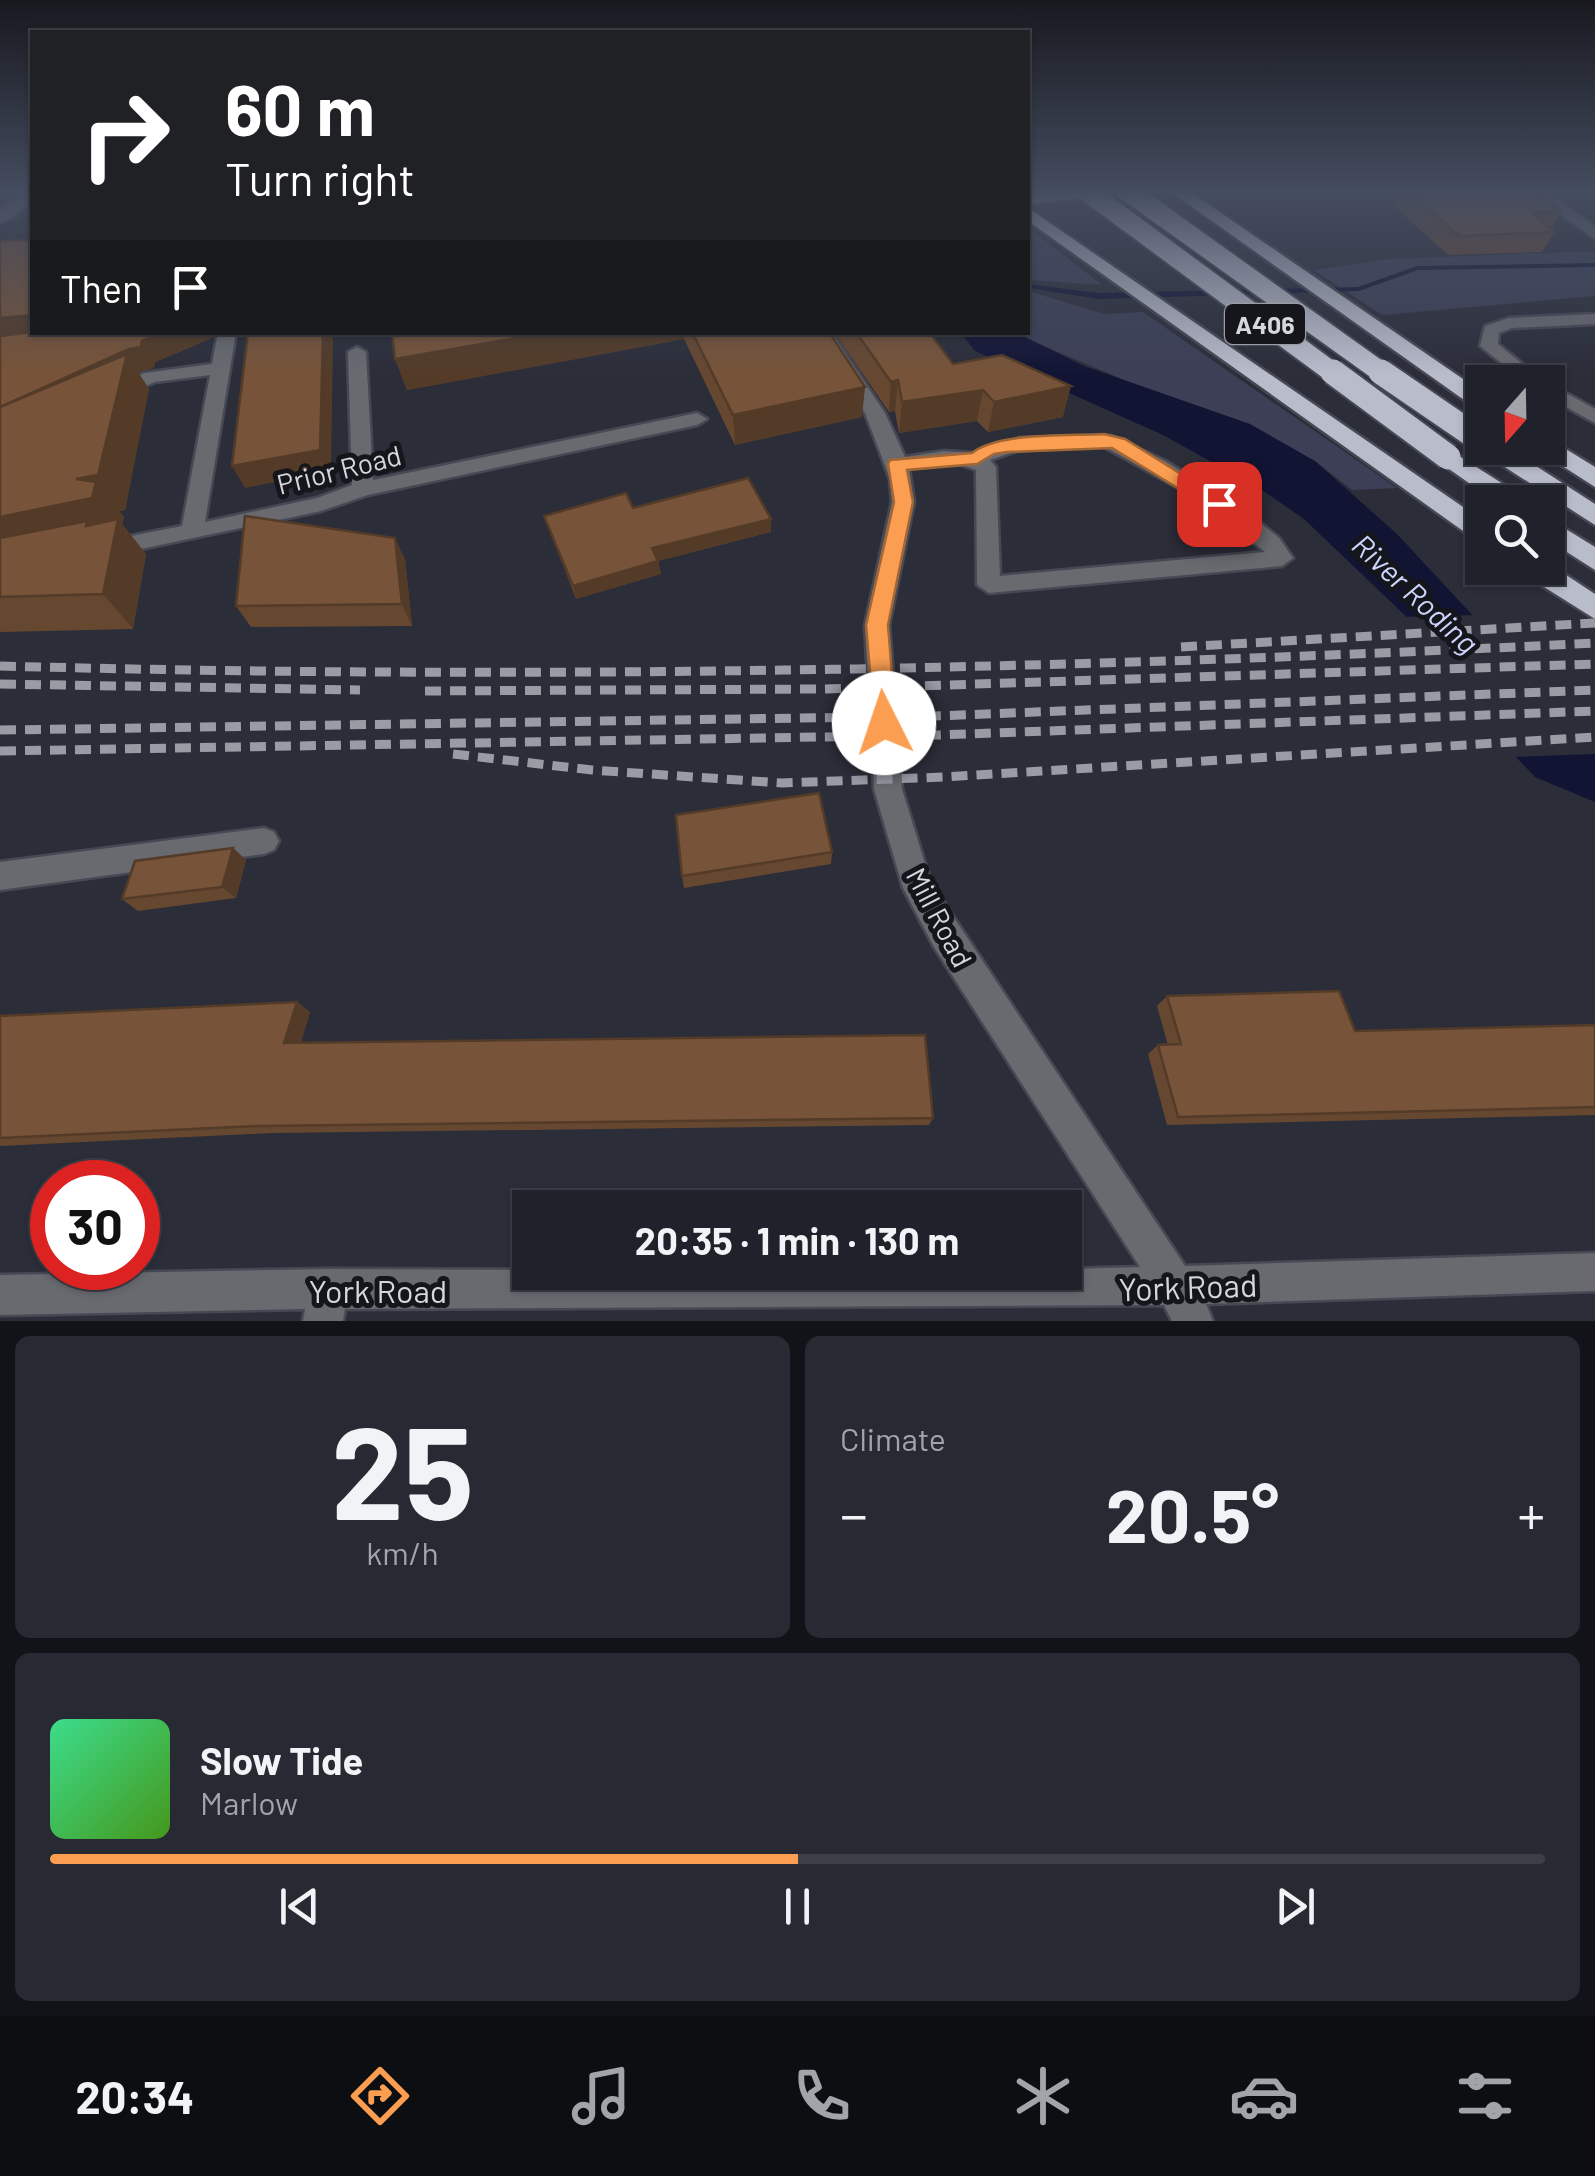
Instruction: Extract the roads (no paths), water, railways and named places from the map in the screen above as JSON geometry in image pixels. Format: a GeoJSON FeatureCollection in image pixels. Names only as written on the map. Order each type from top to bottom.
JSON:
{"type":"FeatureCollection","features":[{"type":"Feature","properties":{"kind":"highway","name":"A406"},"geometry":{"type":"LineString","coordinates":[[1080,251],[1268,386],[1465,520]]}},
{"type":"Feature","properties":{"kind":"highway","name":"A406"},"geometry":{"type":"LineString","coordinates":[[1168,251],[1490,485]]}},
{"type":"Feature","properties":{"kind":"highway","name":"A406"},"geometry":{"type":"LineString","coordinates":[[1210,251],[1465,429]]}},
{"type":"Feature","properties":{"kind":"highway","name":"A406"},"geometry":{"type":"LineString","coordinates":[[1263,251],[1465,390]]}},
{"type":"Feature","properties":{"kind":"highway"},"geometry":{"type":"LineString","coordinates":[[1565,458],[1595,479]]}},
{"type":"Feature","properties":{"kind":"highway"},"geometry":{"type":"LineString","coordinates":[[1518,465],[1595,516]]}},
{"type":"Feature","properties":{"kind":"highway"},"geometry":{"type":"LineString","coordinates":[[1565,538],[1595,560]]}},
{"type":"Feature","properties":{"kind":"highway"},"geometry":{"type":"LineString","coordinates":[[1560,585],[1595,608]]}},
{"type":"Feature","properties":{"kind":"street"},"geometry":{"type":"LineString","coordinates":[[1514,365],[1489,346],[1490,330],[1509,323],[1595,319]]}},
{"type":"Feature","properties":{"kind":"street"},"geometry":{"type":"LineString","coordinates":[[192,532],[226,335]]}},
{"type":"Feature","properties":{"kind":"street","name":"Mill Road"},"geometry":{"type":"LineString","coordinates":[[824,335],[882,427],[897,464],[903,502],[877,625],[888,789],[918,888],[945,936],[1185,1304]]}},
{"type":"Feature","properties":{"kind":"street"},"geometry":{"type":"LineString","coordinates":[[357,352],[364,489]]}},
{"type":"Feature","properties":{"kind":"street"},"geometry":{"type":"LineString","coordinates":[[99,400],[151,377],[221,368]]}},
{"type":"Feature","properties":{"kind":"street"},"geometry":{"type":"LineString","coordinates":[[1565,399],[1595,417]]}},
{"type":"Feature","properties":{"kind":"street","name":"Prior Road"},"geometry":{"type":"LineString","coordinates":[[77,554],[321,504],[364,489],[698,418]]}},
{"type":"Feature","properties":{"kind":"street"},"geometry":{"type":"LineString","coordinates":[[897,464],[977,458],[989,449],[1007,446],[1104,440],[1118,444],[1240,518],[1277,548],[1282,558],[989,585],[988,474],[977,458]]}},
{"type":"Feature","properties":{"kind":"street"},"geometry":{"type":"LineString","coordinates":[[0,876],[264,841]]}},
{"type":"Feature","properties":{"kind":"street","name":"York Road"},"geometry":{"type":"LineString","coordinates":[[0,1295],[326,1305],[1185,1304],[1595,1272]]}},
{"type":"Feature","properties":{"kind":"water","name":"River Roding"},"geometry":{"type":"Polygon","coordinates":[[[963,335],[1021,335],[1084,366],[1250,424],[1315,461],[1397,534],[1595,747],[1595,802],[1535,777],[1516,757],[1434,643],[1304,519],[1262,490],[1163,435],[975,351],[963,335]]]}},
{"type":"Feature","properties":{"kind":"waterway"},"geometry":{"type":"LineString","coordinates":[[1030,286],[1099,296],[1359,289],[1417,268],[1595,265]]}},
{"type":"Feature","properties":{"kind":"railway"},"geometry":{"type":"LineString","coordinates":[[1181,647],[1595,623]]}},
{"type":"Feature","properties":{"kind":"railway"},"geometry":{"type":"LineString","coordinates":[[0,666],[399,672],[798,670],[1196,660],[1595,643]]}},
{"type":"Feature","properties":{"kind":"railway"},"geometry":{"type":"LineString","coordinates":[[425,691],[824,689],[1595,664]]}},
{"type":"Feature","properties":{"kind":"railway"},"geometry":{"type":"LineString","coordinates":[[0,684],[360,690]]}},
{"type":"Feature","properties":{"kind":"railway"},"geometry":{"type":"LineString","coordinates":[[0,730],[935,716],[1595,690]]}},
{"type":"Feature","properties":{"kind":"railway"},"geometry":{"type":"LineString","coordinates":[[0,751],[938,735],[1595,711]]}},
{"type":"Feature","properties":{"kind":"railway"},"geometry":{"type":"LineString","coordinates":[[453,754],[592,770],[782,783],[944,777],[1595,737]]}}]}
